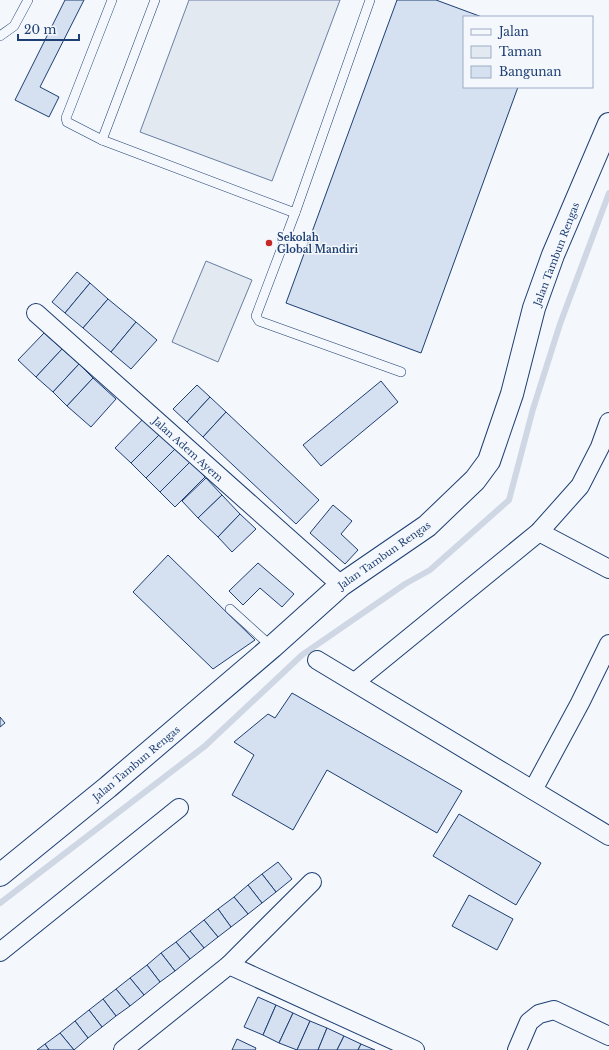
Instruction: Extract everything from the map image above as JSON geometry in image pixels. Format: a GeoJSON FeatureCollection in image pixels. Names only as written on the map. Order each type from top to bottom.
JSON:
{"type":"FeatureCollection","features":[{"type":"Feature","properties":{"kind":"street","name":"Jalan Tambun Rengas"},"geometry":{"type":"LineString","coordinates":[[0,875],[108,787],[272,647],[341,585],[427,526],[475,480],[489,461],[512,394],[534,308],[553,255],[609,124]]}},
{"type":"Feature","properties":{"kind":"street","name":"Jalan Adem Ayem"},"geometry":{"type":"LineString","coordinates":[[36,313],[341,585]]}},
{"type":"Feature","properties":{"kind":"street"},"geometry":{"type":"LineString","coordinates":[[355,682],[539,532],[580,486],[600,447],[609,422]]}},
{"type":"Feature","properties":{"kind":"street"},"geometry":{"type":"LineString","coordinates":[[539,532],[609,569]]}},
{"type":"Feature","properties":{"kind":"street"},"geometry":{"type":"LineString","coordinates":[[533,790],[580,703],[609,644]]}},
{"type":"Feature","properties":{"kind":"street"},"geometry":{"type":"LineString","coordinates":[[317,660],[609,836]]}},
{"type":"Feature","properties":{"kind":"street"},"geometry":{"type":"LineString","coordinates":[[0,952],[179,808]]}},
{"type":"Feature","properties":{"kind":"street"},"geometry":{"type":"LineString","coordinates":[[123,1050],[229,965],[312,882]]}},
{"type":"Feature","properties":{"kind":"street"},"geometry":{"type":"LineString","coordinates":[[229,965],[415,1050]]}},
{"type":"Feature","properties":{"kind":"street"},"geometry":{"type":"LineString","coordinates":[[517,1050],[529,1022],[539,1014],[554,1010],[609,1036]]}},
{"type":"Feature","properties":{"kind":"lane"},"geometry":{"type":"LineString","coordinates":[[0,36],[14,26],[28,0]]}},
{"type":"Feature","properties":{"kind":"lane"},"geometry":{"type":"LineString","coordinates":[[112,0],[66,118],[67,122],[102,140],[295,213]]}},
{"type":"Feature","properties":{"kind":"lane"},"geometry":{"type":"LineString","coordinates":[[102,140],[154,0]]}},
{"type":"Feature","properties":{"kind":"lane"},"geometry":{"type":"LineString","coordinates":[[370,0],[295,213],[256,316],[259,321],[401,372]]}},
{"type":"Feature","properties":{"kind":"lane"},"geometry":{"type":"LineString","coordinates":[[230,609],[272,647]]}},
{"type":"Feature","properties":{"kind":"green space"},"geometry":{"type":"Polygon","coordinates":[[[189,0],[340,0],[272,181],[140,132],[189,0]]]}},
{"type":"Feature","properties":{"kind":"green space"},"geometry":{"type":"Polygon","coordinates":[[[206,261],[252,280],[218,362],[172,342],[206,261]]]}},
{"type":"Feature","properties":{"kind":"building"},"geometry":{"type":"Polygon","coordinates":[[[65,0],[84,0],[40,87],[59,97],[49,117],[15,100],[65,0]]]}},
{"type":"Feature","properties":{"kind":"building"},"geometry":{"type":"Polygon","coordinates":[[[397,0],[436,0],[479,16],[463,16],[463,88],[518,88],[421,353],[286,303],[397,0]]]}},
{"type":"Feature","properties":{"kind":"building"},"geometry":{"type":"Polygon","coordinates":[[[77,272],[90,283],[65,313],[52,302],[77,272]]]}},
{"type":"Feature","properties":{"kind":"building"},"geometry":{"type":"Polygon","coordinates":[[[90,283],[108,299],[83,328],[65,313],[90,283]]]}},
{"type":"Feature","properties":{"kind":"building"},"geometry":{"type":"Polygon","coordinates":[[[108,299],[136,322],[111,352],[83,328],[108,299]]]}},
{"type":"Feature","properties":{"kind":"building"},"geometry":{"type":"Polygon","coordinates":[[[136,322],[157,340],[131,369],[111,352],[136,322]]]}},
{"type":"Feature","properties":{"kind":"building"},"geometry":{"type":"Polygon","coordinates":[[[44,333],[62,349],[36,377],[18,360],[44,333]]]}},
{"type":"Feature","properties":{"kind":"building"},"geometry":{"type":"Polygon","coordinates":[[[62,349],[79,364],[53,392],[36,377],[62,349]]]}},
{"type":"Feature","properties":{"kind":"building"},"geometry":{"type":"Polygon","coordinates":[[[79,364],[93,378],[67,406],[53,392],[79,364]]]}},
{"type":"Feature","properties":{"kind":"building"},"geometry":{"type":"Polygon","coordinates":[[[93,378],[116,399],[91,427],[67,406],[93,378]]]}},
{"type":"Feature","properties":{"kind":"building"},"geometry":{"type":"Polygon","coordinates":[[[381,381],[398,402],[321,466],[303,445],[381,381]]]}},
{"type":"Feature","properties":{"kind":"building"},"geometry":{"type":"Polygon","coordinates":[[[197,385],[210,397],[187,422],[173,409],[197,385]]]}},
{"type":"Feature","properties":{"kind":"building"},"geometry":{"type":"Polygon","coordinates":[[[210,397],[226,412],[203,437],[187,422],[210,397]]]}},
{"type":"Feature","properties":{"kind":"building"},"geometry":{"type":"Polygon","coordinates":[[[226,412],[319,500],[296,524],[203,437],[226,412]]]}},
{"type":"Feature","properties":{"kind":"building"},"geometry":{"type":"Polygon","coordinates":[[[145,417],[161,433],[131,463],[115,448],[145,417]]]}},
{"type":"Feature","properties":{"kind":"building"},"geometry":{"type":"Polygon","coordinates":[[[161,433],[176,448],[146,478],[131,463],[161,433]]]}},
{"type":"Feature","properties":{"kind":"building"},"geometry":{"type":"Polygon","coordinates":[[[176,448],[190,462],[160,492],[146,478],[176,448]]]}},
{"type":"Feature","properties":{"kind":"building"},"geometry":{"type":"Polygon","coordinates":[[[190,462],[205,477],[175,507],[160,492],[190,462]]]}},
{"type":"Feature","properties":{"kind":"building"},"geometry":{"type":"Polygon","coordinates":[[[206,478],[222,495],[198,518],[182,501],[206,478]]]}},
{"type":"Feature","properties":{"kind":"building"},"geometry":{"type":"Polygon","coordinates":[[[222,495],[240,514],[218,537],[198,518],[222,495]]]}},
{"type":"Feature","properties":{"kind":"building"},"geometry":{"type":"Polygon","coordinates":[[[333,505],[352,521],[341,534],[358,550],[345,564],[310,533],[333,505]]]}},
{"type":"Feature","properties":{"kind":"building"},"geometry":{"type":"Polygon","coordinates":[[[240,514],[256,529],[232,552],[218,537],[240,514]]]}},
{"type":"Feature","properties":{"kind":"building"},"geometry":{"type":"Polygon","coordinates":[[[168,555],[255,640],[213,669],[133,592],[168,555]]]}},
{"type":"Feature","properties":{"kind":"building"},"geometry":{"type":"Polygon","coordinates":[[[258,563],[294,594],[282,607],[260,588],[243,605],[229,591],[258,563]]]}},
{"type":"Feature","properties":{"kind":"building"},"geometry":{"type":"Polygon","coordinates":[[[292,693],[462,791],[437,833],[327,770],[293,830],[232,795],[254,755],[234,742],[268,714],[275,718],[292,693]]]}},
{"type":"Feature","properties":{"kind":"building"},"geometry":{"type":"Polygon","coordinates":[[[0,717],[5,723],[0,727],[0,717]]]}},
{"type":"Feature","properties":{"kind":"building"},"geometry":{"type":"Polygon","coordinates":[[[459,814],[541,863],[516,905],[433,856],[459,814]]]}},
{"type":"Feature","properties":{"kind":"building"},"geometry":{"type":"Polygon","coordinates":[[[278,862],[292,879],[276,892],[262,874],[278,862]]]}},
{"type":"Feature","properties":{"kind":"building"},"geometry":{"type":"Polygon","coordinates":[[[262,874],[276,892],[262,903],[248,885],[262,874]]]}},
{"type":"Feature","properties":{"kind":"building"},"geometry":{"type":"Polygon","coordinates":[[[248,885],[262,903],[248,914],[234,897],[248,885]]]}},
{"type":"Feature","properties":{"kind":"building"},"geometry":{"type":"Polygon","coordinates":[[[469,895],[513,919],[497,950],[452,926],[469,895]]]}},
{"type":"Feature","properties":{"kind":"building"},"geometry":{"type":"Polygon","coordinates":[[[234,897],[248,914],[231,927],[218,909],[234,897]]]}},
{"type":"Feature","properties":{"kind":"building"},"geometry":{"type":"Polygon","coordinates":[[[218,909],[231,927],[218,937],[204,920],[218,909]]]}},
{"type":"Feature","properties":{"kind":"building"},"geometry":{"type":"Polygon","coordinates":[[[204,920],[218,937],[204,948],[190,931],[204,920]]]}},
{"type":"Feature","properties":{"kind":"building"},"geometry":{"type":"Polygon","coordinates":[[[190,931],[204,948],[190,959],[176,942],[190,931]]]}},
{"type":"Feature","properties":{"kind":"building"},"geometry":{"type":"Polygon","coordinates":[[[176,942],[190,959],[175,971],[161,953],[176,942]]]}},
{"type":"Feature","properties":{"kind":"building"},"geometry":{"type":"Polygon","coordinates":[[[161,953],[175,971],[160,982],[147,965],[161,953]]]}},
{"type":"Feature","properties":{"kind":"building"},"geometry":{"type":"Polygon","coordinates":[[[147,965],[160,982],[144,995],[130,978],[147,965]]]}},
{"type":"Feature","properties":{"kind":"building"},"geometry":{"type":"Polygon","coordinates":[[[130,978],[144,995],[130,1006],[116,989],[130,978]]]}},
{"type":"Feature","properties":{"kind":"building"},"geometry":{"type":"Polygon","coordinates":[[[116,989],[130,1006],[116,1016],[103,999],[116,989]]]}},
{"type":"Feature","properties":{"kind":"building"},"geometry":{"type":"Polygon","coordinates":[[[258,997],[276,1005],[263,1035],[244,1027],[258,997]]]}},
{"type":"Feature","properties":{"kind":"building"},"geometry":{"type":"Polygon","coordinates":[[[103,999],[116,1016],[102,1027],[89,1010],[103,999]]]}},
{"type":"Feature","properties":{"kind":"building"},"geometry":{"type":"Polygon","coordinates":[[[276,1005],[293,1013],[279,1043],[263,1035],[276,1005]]]}},
{"type":"Feature","properties":{"kind":"building"},"geometry":{"type":"Polygon","coordinates":[[[89,1010],[102,1027],[88,1038],[75,1021],[89,1010]]]}},
{"type":"Feature","properties":{"kind":"building"},"geometry":{"type":"Polygon","coordinates":[[[293,1013],[310,1021],[297,1050],[279,1043],[293,1013]]]}},
{"type":"Feature","properties":{"kind":"building"},"geometry":{"type":"Polygon","coordinates":[[[75,1021],[88,1038],[74,1050],[60,1033],[75,1021]]]}},
{"type":"Feature","properties":{"kind":"building"},"geometry":{"type":"Polygon","coordinates":[[[310,1021],[327,1028],[318,1050],[297,1050],[310,1021]]]}},
{"type":"Feature","properties":{"kind":"building"},"geometry":{"type":"Polygon","coordinates":[[[327,1028],[344,1036],[337,1050],[318,1050],[327,1028]]]}},
{"type":"Feature","properties":{"kind":"building"},"geometry":{"type":"Polygon","coordinates":[[[60,1033],[74,1050],[49,1050],[45,1044],[60,1033]]]}},
{"type":"Feature","properties":{"kind":"building"},"geometry":{"type":"Polygon","coordinates":[[[344,1036],[361,1044],[358,1050],[337,1050],[344,1036]]]}},
{"type":"Feature","properties":{"kind":"building"},"geometry":{"type":"Polygon","coordinates":[[[237,1039],[256,1048],[255,1050],[232,1050],[237,1039]]]}},
{"type":"Feature","properties":{"kind":"building"},"geometry":{"type":"Polygon","coordinates":[[[45,1044],[49,1050],[37,1050],[45,1044]]]}},
{"type":"Feature","properties":{"kind":"building"},"geometry":{"type":"Polygon","coordinates":[[[361,1044],[375,1050],[358,1050],[361,1044]]]}},
{"type":"Feature","properties":{"kind":"waterway"},"geometry":{"type":"LineString","coordinates":[[0,903],[205,746],[302,655],[405,584],[430,570],[509,500],[533,409],[560,324],[609,193]]}},
{"type":"Feature","properties":{"kind":"place","name":"Sekolah Global Mandiri"},"geometry":{"type":"Point","coordinates":[269,243]}}]}
